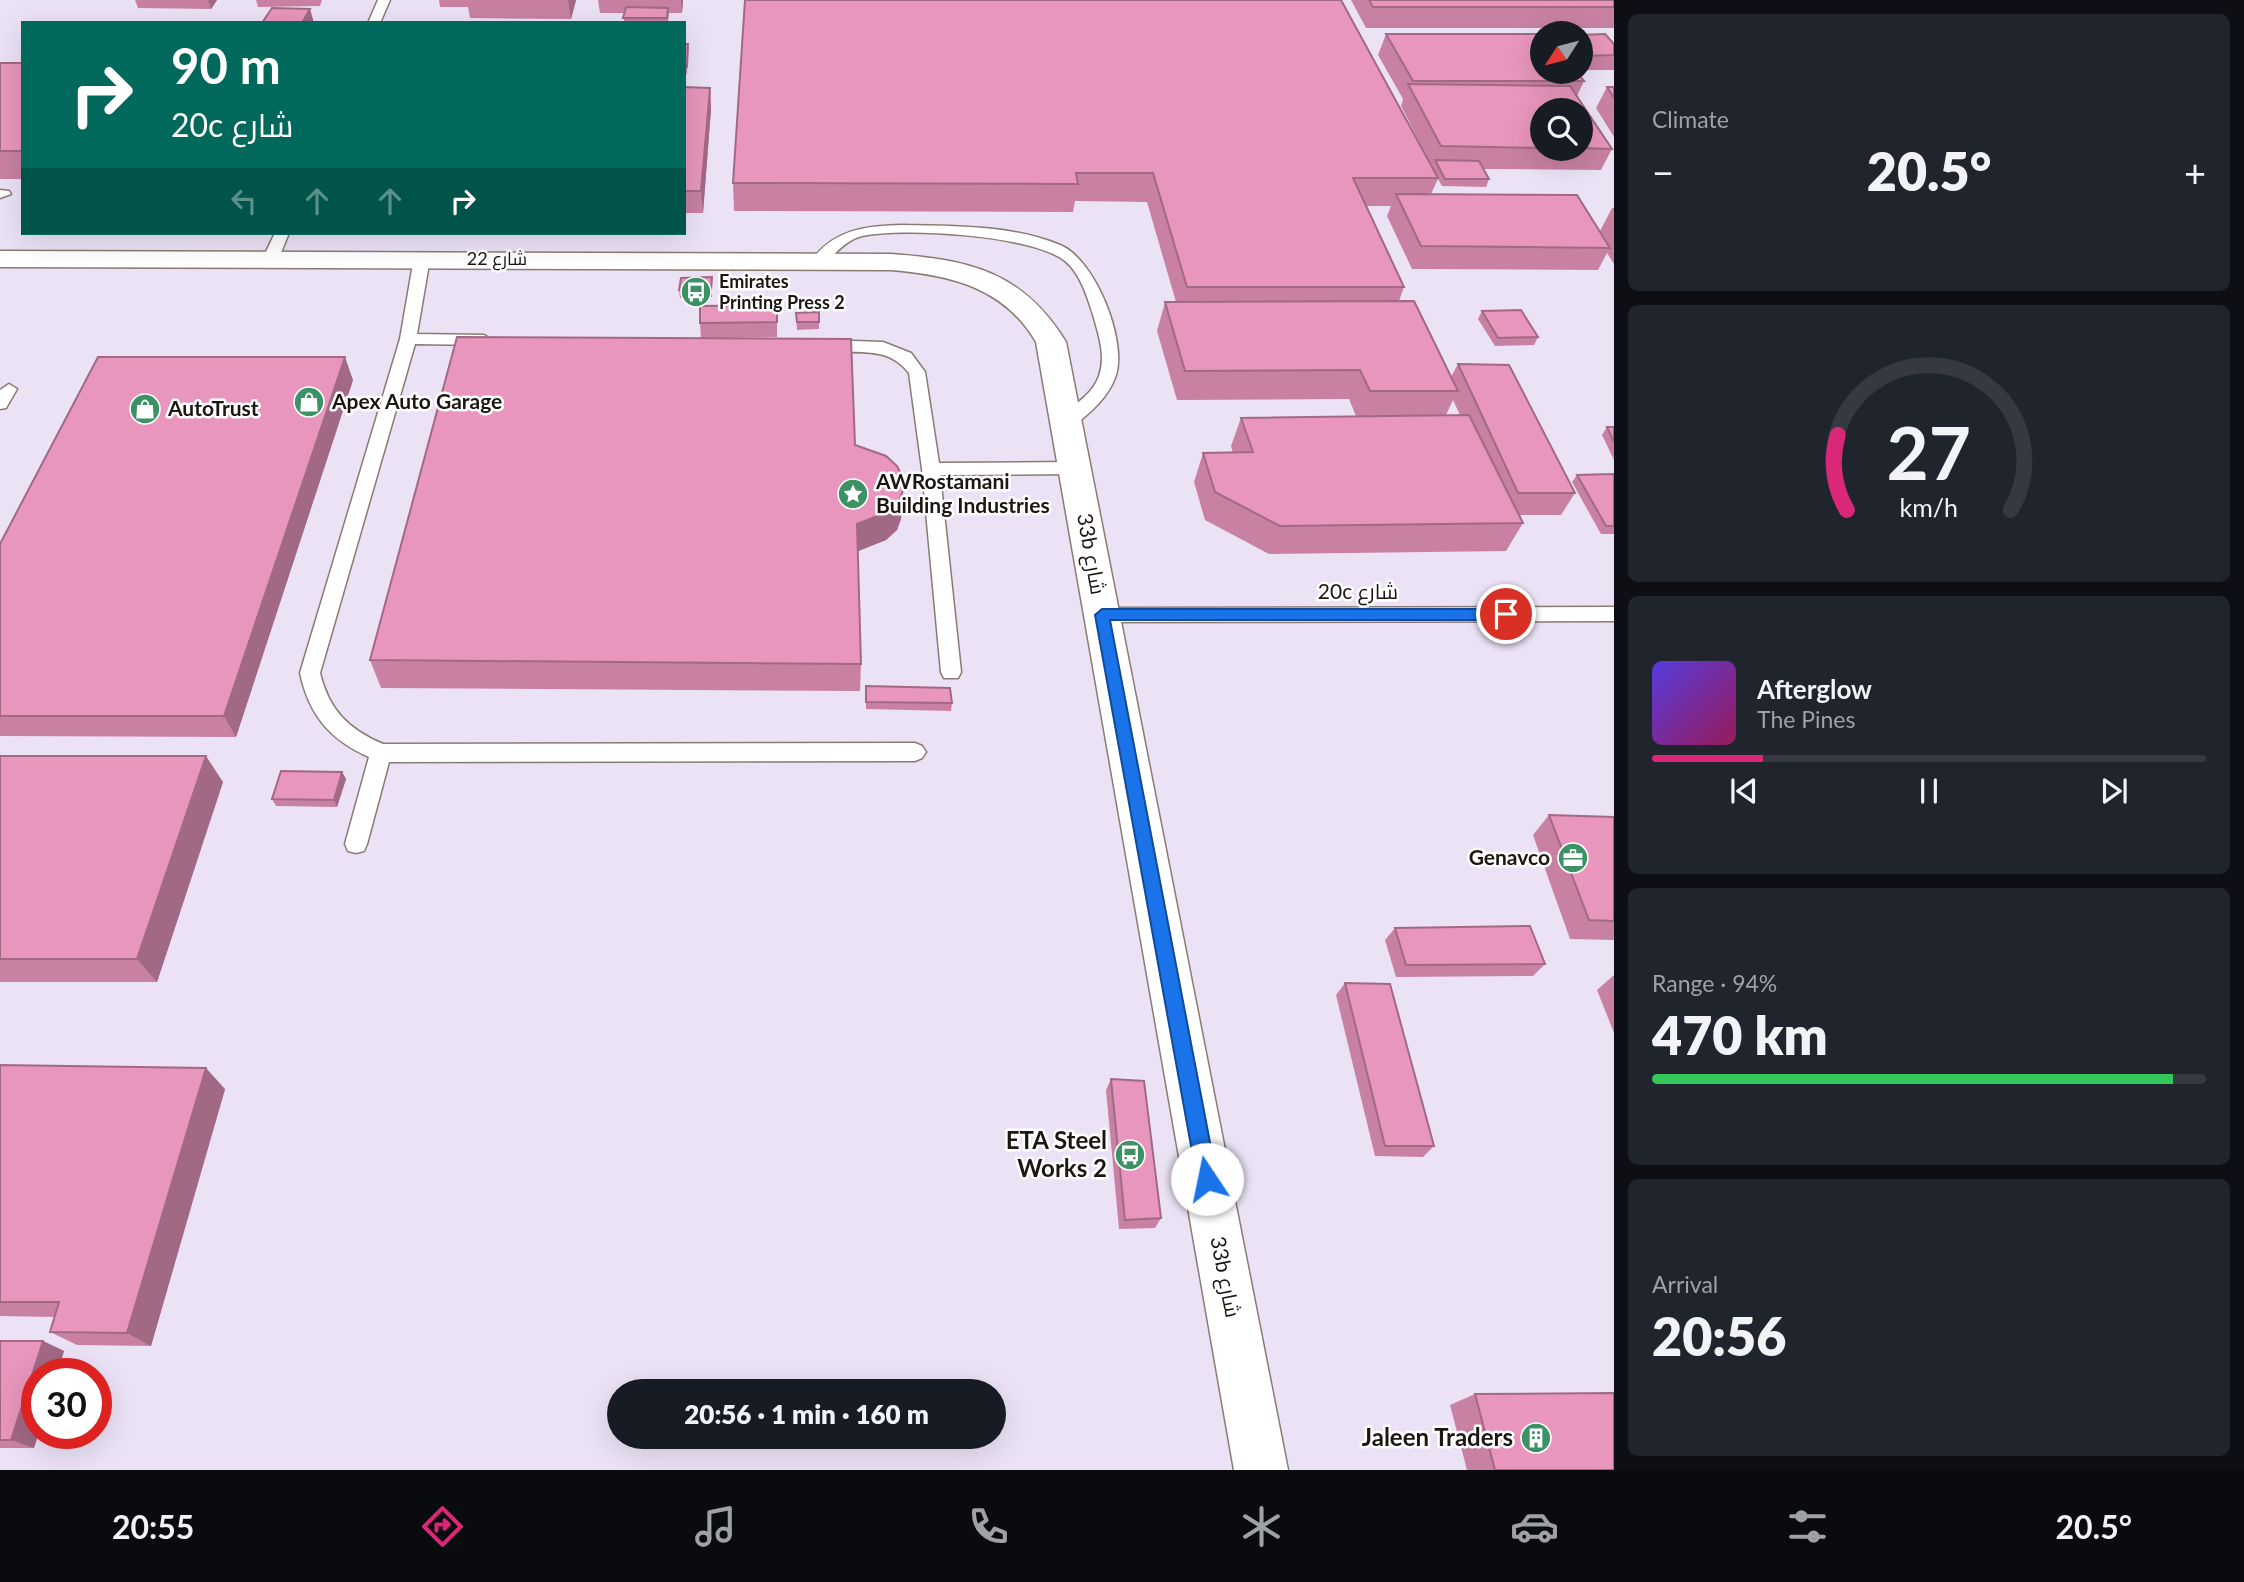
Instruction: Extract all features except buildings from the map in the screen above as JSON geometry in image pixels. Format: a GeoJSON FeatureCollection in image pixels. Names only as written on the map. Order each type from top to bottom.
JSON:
{"type":"FeatureCollection","features":[{"type":"Feature","properties":{"kind":"street","name":"شارع 22"},"geometry":{"type":"LineString","coordinates":[[0,259],[820,261],[918,264],[992,282]]}},
{"type":"Feature","properties":{"kind":"street","name":"33b شارع"},"geometry":{"type":"LineString","coordinates":[[992,282],[1023,303],[1044,328],[1051,342],[1261,1470]]}},
{"type":"Feature","properties":{"kind":"lane"},"geometry":{"type":"LineString","coordinates":[[375,21],[384,0]]}},
{"type":"Feature","properties":{"kind":"lane"},"geometry":{"type":"LineString","coordinates":[[820,261],[825,251],[847,236],[890,229],[1017,237],[1044,243],[1069,256],[1085,276],[1111,350],[1104,383],[1083,411],[1066,423]]}},
{"type":"Feature","properties":{"kind":"lane"},"geometry":{"type":"LineString","coordinates":[[270,260],[281,235]]}},
{"type":"Feature","properties":{"kind":"lane"},"geometry":{"type":"LineString","coordinates":[[422,258],[408,339],[310,673],[314,695],[324,715],[348,737],[381,753],[915,752]]}},
{"type":"Feature","properties":{"kind":"lane"},"geometry":{"type":"LineString","coordinates":[[408,339],[503,340]]}},
{"type":"Feature","properties":{"kind":"lane"},"geometry":{"type":"LineString","coordinates":[[802,345],[883,347],[905,357],[913,364],[931,469],[951,672]]}},
{"type":"Feature","properties":{"kind":"lane"},"geometry":{"type":"LineString","coordinates":[[0,404],[9,388]]}},
{"type":"Feature","properties":{"kind":"lane"},"geometry":{"type":"LineString","coordinates":[[931,469],[1075,468]]}},
{"type":"Feature","properties":{"kind":"lane","name":"20c شارع"},"geometry":{"type":"LineString","coordinates":[[1102,615],[1614,614]]}},
{"type":"Feature","properties":{"kind":"lane"},"geometry":{"type":"LineString","coordinates":[[356,844],[381,753]]}},
{"type":"Feature","properties":{"kind":"shaded area"},"geometry":{"type":"Polygon","coordinates":[[[0,0],[1614,0],[1614,1470],[0,1470],[0,0]]]}},
{"type":"Feature","properties":{"kind":"place","name":"Emirates Printing Press 2"},"geometry":{"type":"Point","coordinates":[696,292]}},
{"type":"Feature","properties":{"kind":"place","name":"Apex Auto Garage"},"geometry":{"type":"Point","coordinates":[309,402]}},
{"type":"Feature","properties":{"kind":"place","name":"AutoTrust"},"geometry":{"type":"Point","coordinates":[145,409]}},
{"type":"Feature","properties":{"kind":"place","name":"AWRostamani Building Industries"},"geometry":{"type":"Point","coordinates":[853,494]}},
{"type":"Feature","properties":{"kind":"place","name":"Genavco"},"geometry":{"type":"Point","coordinates":[1573,858]}},
{"type":"Feature","properties":{"kind":"place","name":"ETA Steel Works 2"},"geometry":{"type":"Point","coordinates":[1130,1155]}},
{"type":"Feature","properties":{"kind":"place","name":"Jaleen Traders"},"geometry":{"type":"Point","coordinates":[1536,1438]}},
{"type":"Feature","properties":{"kind":"route"},"geometry":{"type":"LineString","coordinates":[[1207,1179],[1102,615],[1506,614]]}}]}
